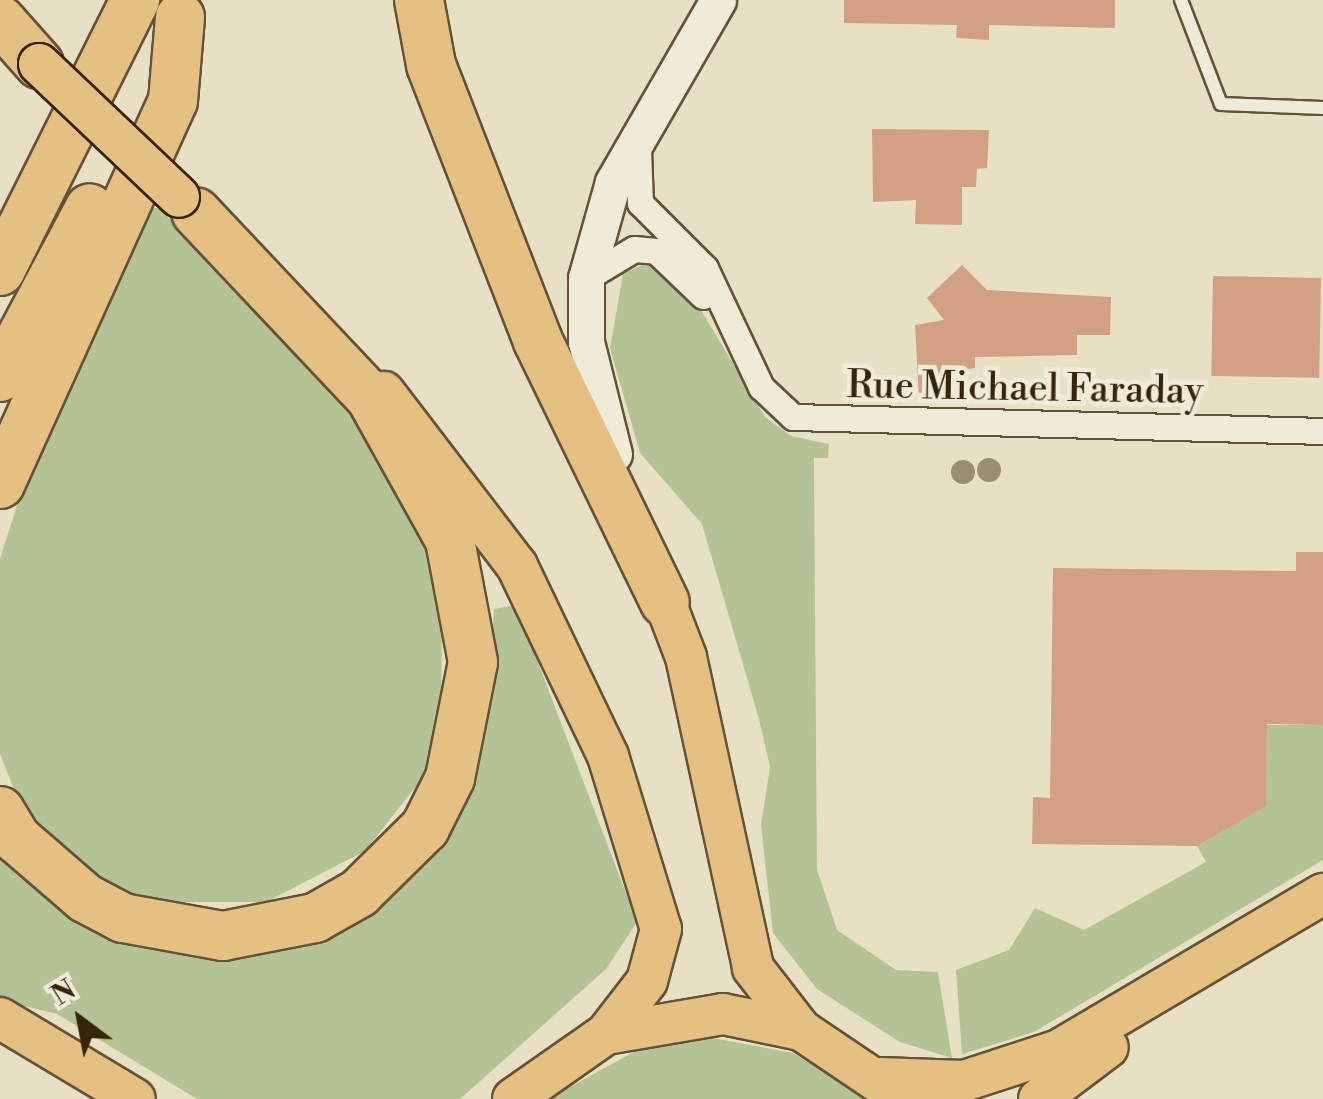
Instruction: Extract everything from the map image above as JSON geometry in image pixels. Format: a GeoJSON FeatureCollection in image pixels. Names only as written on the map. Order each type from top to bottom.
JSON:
{"type":"FeatureCollection","features":[{"type":"Feature","properties":{"kind":"highway"},"geometry":{"type":"LineString","coordinates":[[0,270],[135,0]]}},
{"type":"Feature","properties":{"kind":"highway"},"geometry":{"type":"LineString","coordinates":[[419,0],[430,64],[538,342],[665,602]]}},
{"type":"Feature","properties":{"kind":"highway"},"geometry":{"type":"LineString","coordinates":[[0,377],[184,9]]}},
{"type":"Feature","properties":{"kind":"highway"},"geometry":{"type":"LineString","coordinates":[[0,484],[173,102],[184,9]]}},
{"type":"Feature","properties":{"kind":"highway"},"geometry":{"type":"LineString","coordinates":[[0,20],[38,64]]}},
{"type":"Feature","properties":{"kind":"highway"},"geometry":{"type":"LineString","coordinates":[[0,811],[17,838],[85,898],[123,918],[223,936],[314,918],[358,893],[425,828],[450,778],[473,662],[450,540],[370,398],[187,204]]}},
{"type":"Feature","properties":{"kind":"main road"},"geometry":{"type":"LineString","coordinates":[[718,0],[613,182],[586,278],[597,407],[686,657],[754,968],[800,1030],[892,1088],[964,1081],[1044,1056],[1323,894]]}},
{"type":"Feature","properties":{"kind":"main road"},"geometry":{"type":"LineString","coordinates":[[0,34],[38,64],[187,204],[262,260],[458,482],[571,667],[661,929],[647,981],[606,1034],[513,1099]]}},
{"type":"Feature","properties":{"kind":"main road"},"geometry":{"type":"LineString","coordinates":[[1040,1099],[1323,909]]}},
{"type":"Feature","properties":{"kind":"main road"},"geometry":{"type":"LineString","coordinates":[[606,1034],[684,1014],[800,1030]]}},
{"type":"Feature","properties":{"kind":"main road"},"geometry":{"type":"LineString","coordinates":[[0,1018],[135,1099]]}},
{"type":"Feature","properties":{"kind":"street","name":"Rue Michael Faraday"},"geometry":{"type":"LineString","coordinates":[[644,124],[633,174],[640,202],[705,268],[751,368]]}},
{"type":"Feature","properties":{"kind":"street","name":"Rue Michael Faraday"},"geometry":{"type":"LineString","coordinates":[[586,278],[634,249],[656,251],[691,277],[773,404],[817,422],[1323,431]]}},
{"type":"Feature","properties":{"kind":"lane"},"geometry":{"type":"LineString","coordinates":[[1180,0],[1220,104],[1323,108]]}},
{"type":"Feature","properties":{"kind":"green space"},"geometry":{"type":"Polygon","coordinates":[[[146,206],[160,209],[343,401],[431,549],[442,597],[441,738],[424,776],[365,851],[266,902],[164,902],[119,890],[28,824],[0,754],[0,559],[34,451],[146,206]]]}},
{"type":"Feature","properties":{"kind":"green space"},"geometry":{"type":"Polygon","coordinates":[[[647,263],[683,280],[765,417],[791,436],[829,444],[828,458],[814,458],[817,870],[837,930],[896,970],[938,972],[952,1058],[900,1042],[817,989],[773,933],[761,825],[770,767],[759,719],[702,524],[640,453],[610,348],[623,274],[647,263]]]}},
{"type":"Feature","properties":{"kind":"green space"},"geometry":{"type":"Polygon","coordinates":[[[516,605],[637,922],[606,969],[460,1099],[197,1099],[57,1014],[0,1000],[0,843],[73,920],[188,956],[298,945],[389,900],[456,822],[488,722],[494,609],[516,605]]]}},
{"type":"Feature","properties":{"kind":"green space"},"geometry":{"type":"Polygon","coordinates":[[[1267,725],[1323,725],[1323,860],[1034,1032],[962,1054],[956,970],[1009,950],[1035,908],[1084,930],[1206,862],[1197,846],[1265,806],[1267,725]]]}},
{"type":"Feature","properties":{"kind":"green space"},"geometry":{"type":"Polygon","coordinates":[[[713,1038],[793,1053],[869,1099],[548,1099],[641,1048],[713,1038]]]}},
{"type":"Feature","properties":{"kind":"building"},"geometry":{"type":"Polygon","coordinates":[[[844,0],[1115,0],[1115,28],[989,25],[989,40],[956,38],[957,25],[844,23],[844,0]]]}},
{"type":"Feature","properties":{"kind":"building"},"geometry":{"type":"Polygon","coordinates":[[[872,129],[989,130],[987,168],[977,169],[976,187],[962,187],[962,225],[915,224],[916,200],[873,202],[872,129]]]}},
{"type":"Feature","properties":{"kind":"building"},"geometry":{"type":"Polygon","coordinates":[[[962,265],[987,290],[1111,297],[1110,335],[1077,335],[1077,355],[975,357],[975,368],[945,373],[948,392],[919,397],[915,325],[944,320],[927,298],[962,265]]]}},
{"type":"Feature","properties":{"kind":"building"},"geometry":{"type":"Polygon","coordinates":[[[1213,276],[1321,278],[1319,378],[1211,376],[1213,276]]]}},
{"type":"Feature","properties":{"kind":"building"},"geometry":{"type":"Polygon","coordinates":[[[1296,552],[1323,552],[1323,725],[1267,724],[1266,806],[1197,846],[1032,844],[1033,797],[1050,798],[1053,568],[1296,571],[1296,552]]]}}]}
